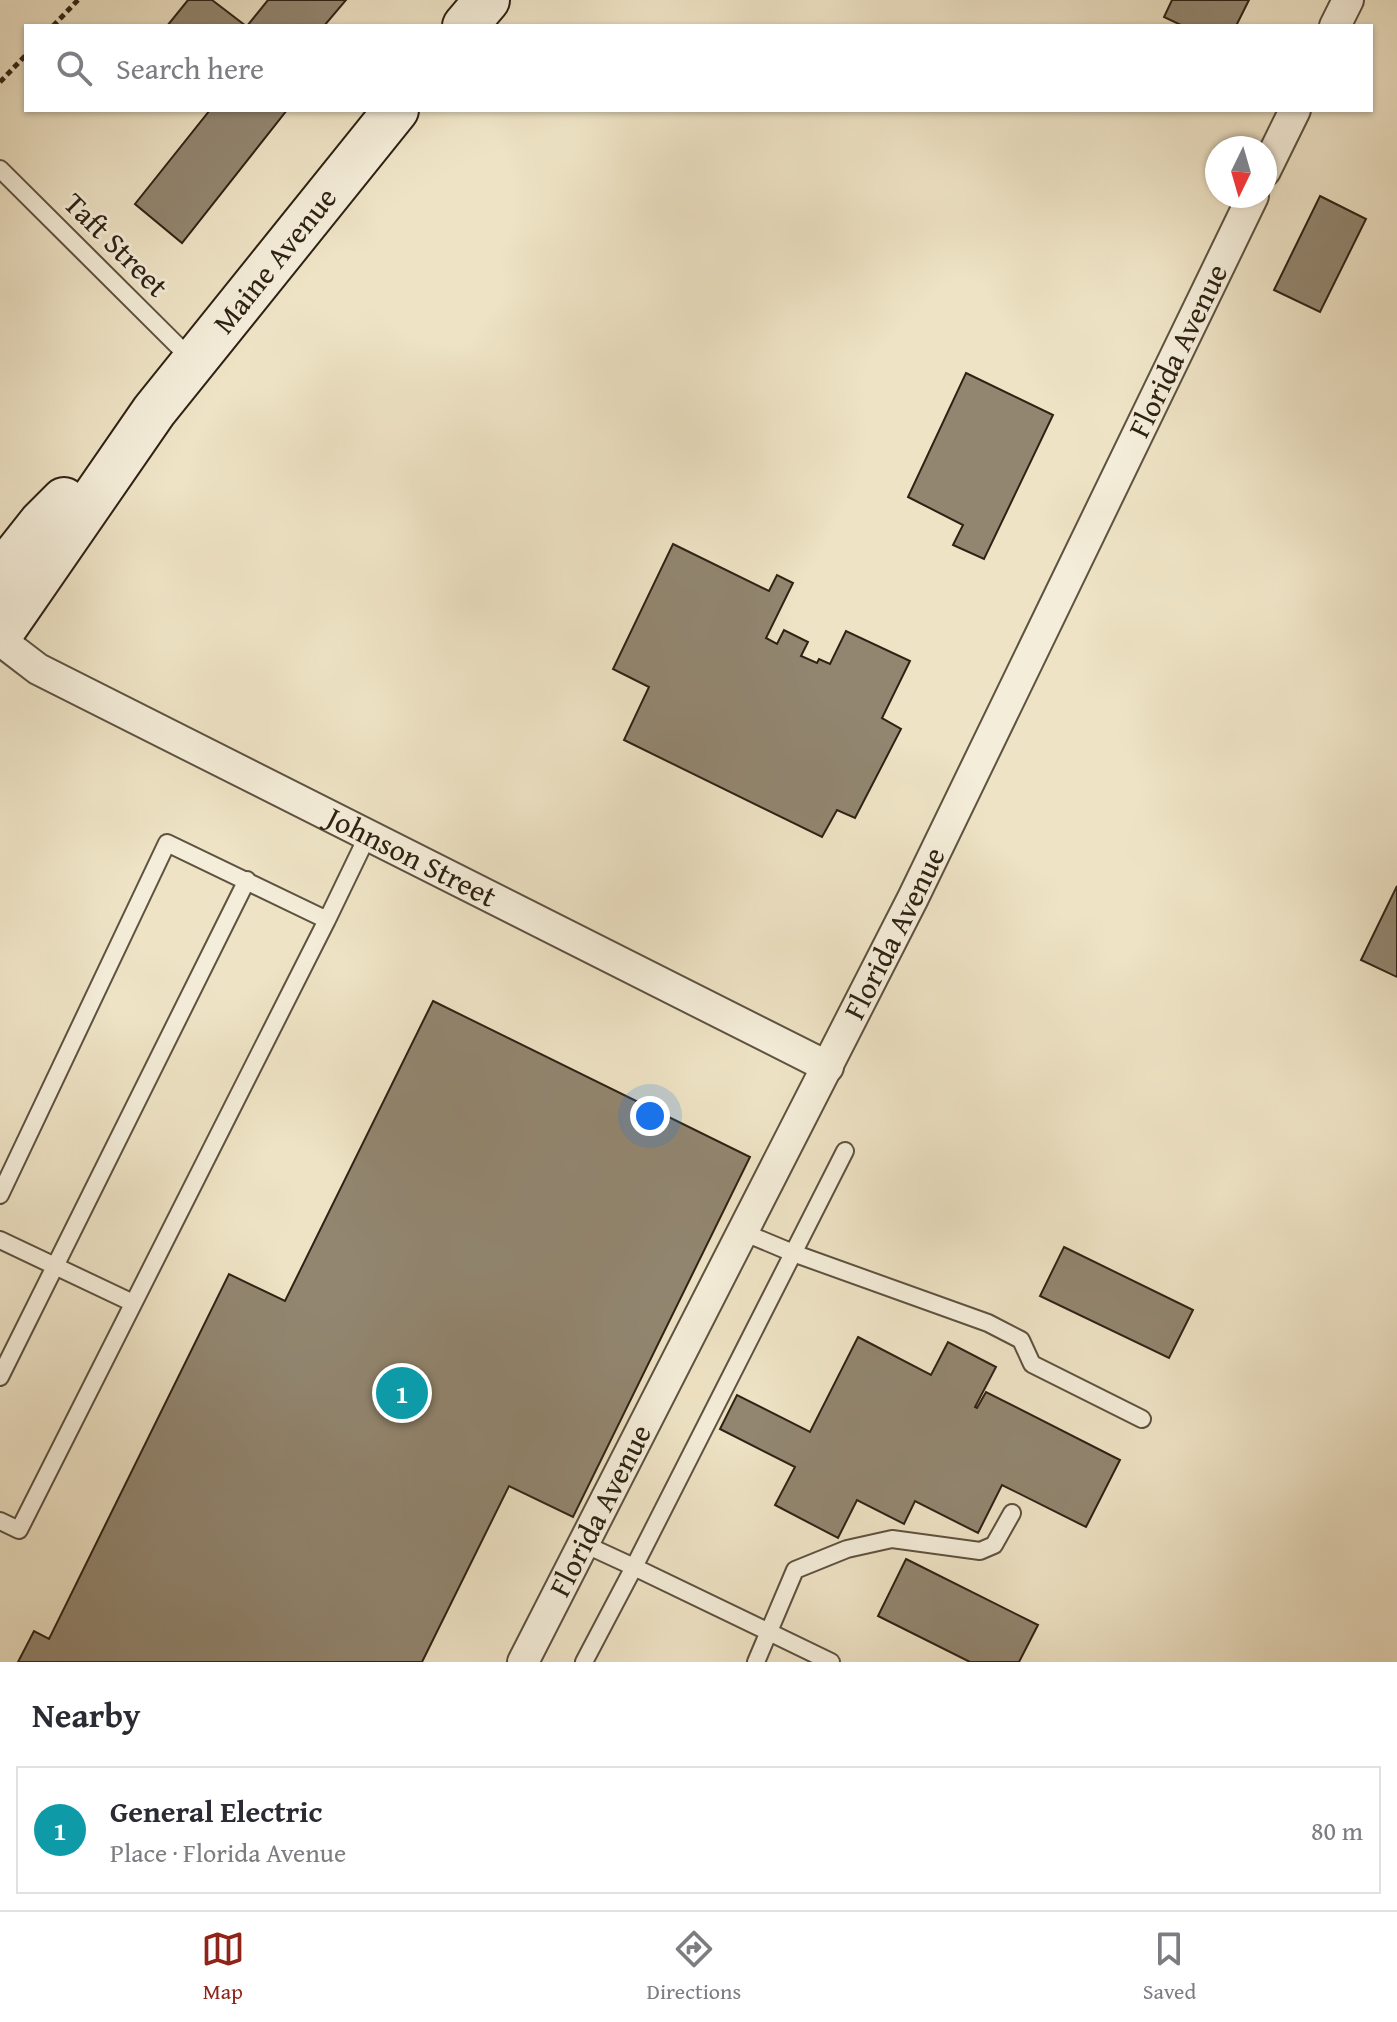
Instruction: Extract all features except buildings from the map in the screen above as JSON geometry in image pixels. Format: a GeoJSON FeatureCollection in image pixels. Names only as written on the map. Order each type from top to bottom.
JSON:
{"type":"FeatureCollection","features":[{"type":"Feature","properties":{"kind":"main road"},"geometry":{"type":"LineString","coordinates":[[467,24],[487,0]]}},
{"type":"Feature","properties":{"kind":"main road","name":"Maine Avenue"},"geometry":{"type":"LineString","coordinates":[[0,637],[154,411],[394,112]]}},
{"type":"Feature","properties":{"kind":"main road","name":"Maine Avenue"},"geometry":{"type":"LineString","coordinates":[[0,575],[41,523],[154,411]]}},
{"type":"Feature","properties":{"kind":"street"},"geometry":{"type":"LineString","coordinates":[[1336,24],[1348,0]]}},
{"type":"Feature","properties":{"kind":"street"},"geometry":{"type":"LineString","coordinates":[[1277,147],[1294,112]]}},
{"type":"Feature","properties":{"kind":"street","name":"Florida Avenue"},"geometry":{"type":"LineString","coordinates":[[523,1662],[828,1067],[1247,208]]}},
{"type":"Feature","properties":{"kind":"street","name":"Johnson Street"},"geometry":{"type":"LineString","coordinates":[[0,637],[38,669],[828,1067]]}},
{"type":"Feature","properties":{"kind":"lane","name":"Taft Street"},"geometry":{"type":"LineString","coordinates":[[0,169],[192,361]]}},
{"type":"Feature","properties":{"kind":"lane"},"geometry":{"type":"LineString","coordinates":[[0,1521],[19,1530],[368,835]]}},
{"type":"Feature","properties":{"kind":"lane"},"geometry":{"type":"LineString","coordinates":[[0,1195],[167,843],[327,920]]}},
{"type":"Feature","properties":{"kind":"lane"},"geometry":{"type":"LineString","coordinates":[[0,1377],[247,880]]}},
{"type":"Feature","properties":{"kind":"lane"},"geometry":{"type":"LineString","coordinates":[[584,1662],[845,1151]]}},
{"type":"Feature","properties":{"kind":"lane"},"geometry":{"type":"LineString","coordinates":[[743,1232],[988,1323],[1021,1340],[1032,1364],[1142,1419]]}},
{"type":"Feature","properties":{"kind":"lane"},"geometry":{"type":"LineString","coordinates":[[0,1240],[133,1303]]}},
{"type":"Feature","properties":{"kind":"lane"},"geometry":{"type":"LineString","coordinates":[[756,1662],[795,1570],[847,1549],[892,1539],[980,1551],[994,1545],[1012,1513]]}},
{"type":"Feature","properties":{"kind":"lane"},"geometry":{"type":"LineString","coordinates":[[584,1544],[831,1662]]}},
{"type":"Feature","properties":{"kind":"path"},"geometry":{"type":"LineString","coordinates":[[55,24],[78,0]]}},
{"type":"Feature","properties":{"kind":"path"},"geometry":{"type":"LineString","coordinates":[[0,82],[24,57]]}},
{"type":"Feature","properties":{"kind":"place","name":"General Electric"},"geometry":{"type":"Point","coordinates":[402,1393]}}]}
